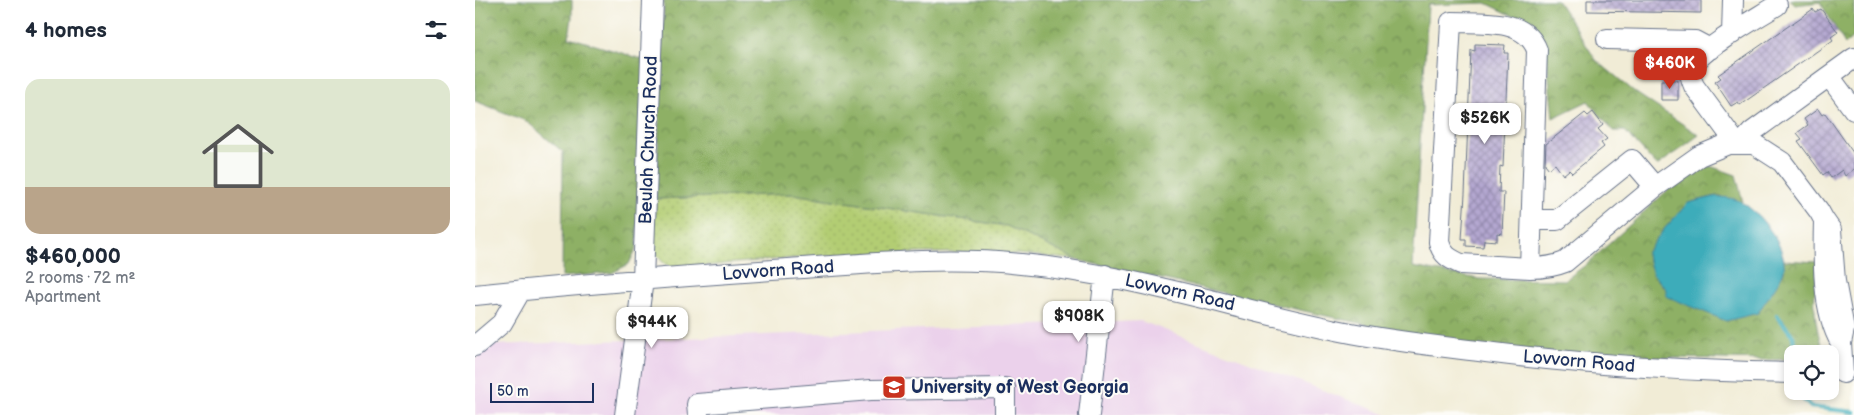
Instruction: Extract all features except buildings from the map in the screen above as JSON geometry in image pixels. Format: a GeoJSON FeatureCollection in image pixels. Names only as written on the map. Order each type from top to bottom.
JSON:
{"type":"FeatureCollection","features":[{"type":"Feature","properties":{"kind":"street","name":"Beulah Church Road"},"geometry":{"type":"LineString","coordinates":[[625,415],[643,280],[653,0]]}},
{"type":"Feature","properties":{"kind":"street"},"geometry":{"type":"LineString","coordinates":[[1733,0],[1733,34]]}},
{"type":"Feature","properties":{"kind":"street"},"geometry":{"type":"LineString","coordinates":[[1739,143],[1694,86],[1690,76],[1693,65],[1710,49],[1777,5]]}},
{"type":"Feature","properties":{"kind":"street"},"geometry":{"type":"LineString","coordinates":[[1530,268],[1537,50],[1533,40],[1519,30],[1498,23],[1451,22],[1439,242],[1446,256],[1461,264],[1530,268],[1553,267],[1565,262],[1655,187],[1699,156],[1729,144],[1755,144],[1782,162],[1831,230],[1835,281],[1844,329],[1841,343],[1842,373]]}},
{"type":"Feature","properties":{"kind":"street"},"geometry":{"type":"LineString","coordinates":[[1607,39],[1695,41],[1710,49]]}},
{"type":"Feature","properties":{"kind":"street"},"geometry":{"type":"LineString","coordinates":[[1739,143],[1854,58]]}},
{"type":"Feature","properties":{"kind":"street"},"geometry":{"type":"LineString","coordinates":[[1829,76],[1854,110]]}},
{"type":"Feature","properties":{"kind":"street"},"geometry":{"type":"LineString","coordinates":[[1533,220],[1557,220],[1632,160],[1655,187]]}},
{"type":"Feature","properties":{"kind":"street","name":"Lovvorn Road"},"geometry":{"type":"LineString","coordinates":[[475,295],[872,263],[1018,263],[1105,275],[1341,331],[1419,344],[1561,361],[1704,372],[1784,373]]}},
{"type":"Feature","properties":{"kind":"street"},"geometry":{"type":"LineString","coordinates":[[1089,415],[1105,275]]}},
{"type":"Feature","properties":{"kind":"street"},"geometry":{"type":"LineString","coordinates":[[475,346],[501,323],[521,290]]}},
{"type":"Feature","properties":{"kind":"street"},"geometry":{"type":"LineString","coordinates":[[698,415],[697,404],[871,390],[1005,388],[1005,415]]}},
{"type":"Feature","properties":{"kind":"shaded area","name":"University of West Georgia"},"geometry":{"type":"Polygon","coordinates":[[[1141,321],[1388,415],[475,415],[475,359],[493,345],[1141,321]]]}},
{"type":"Feature","properties":{"kind":"green space"},"geometry":{"type":"Polygon","coordinates":[[[475,0],[572,0],[569,37],[645,60],[637,247],[629,264],[612,273],[562,277],[563,152],[526,121],[475,101],[475,0]]]}},
{"type":"Feature","properties":{"kind":"green space"},"geometry":{"type":"Polygon","coordinates":[[[664,0],[1557,0],[1596,60],[1636,93],[1699,135],[1657,166],[1625,131],[1613,131],[1588,101],[1553,118],[1546,50],[1532,25],[1486,3],[1428,5],[1413,267],[1479,279],[1565,280],[1587,264],[1682,177],[1710,166],[1736,175],[1743,202],[1717,196],[1688,203],[1665,228],[1646,253],[1653,274],[1666,290],[1784,272],[1783,260],[1818,262],[1815,303],[1816,322],[1821,344],[1784,345],[1784,359],[1768,360],[1588,356],[1466,345],[1077,260],[1007,226],[793,194],[656,199],[664,0]]]}},
{"type":"Feature","properties":{"kind":"green space"},"geometry":{"type":"Polygon","coordinates":[[[1790,0],[1854,0],[1854,36],[1845,44],[1820,2],[1795,5],[1790,0]]]}},
{"type":"Feature","properties":{"kind":"green space"},"geometry":{"type":"Polygon","coordinates":[[[793,194],[1007,226],[1077,260],[1016,254],[931,253],[804,257],[677,269],[666,265],[659,258],[655,250],[653,231],[656,199],[793,194]]]}},
{"type":"Feature","properties":{"kind":"water"},"geometry":{"type":"Polygon","coordinates":[[[1717,196],[1740,201],[1758,215],[1772,232],[1782,252],[1784,261],[1783,274],[1758,313],[1726,321],[1666,296],[1666,289],[1653,274],[1646,253],[1665,228],[1688,203],[1717,196]]]}},
{"type":"Feature","properties":{"kind":"waterway"},"geometry":{"type":"LineString","coordinates":[[1777,315],[1793,336],[1794,345]]}},
{"type":"Feature","properties":{"kind":"waterway"},"geometry":{"type":"LineString","coordinates":[[1804,400],[1811,407],[1854,412]]}},
{"type":"Feature","properties":{"kind":"place","name":"University of West Georgia"},"geometry":{"type":"Point","coordinates":[894,387]}}]}
